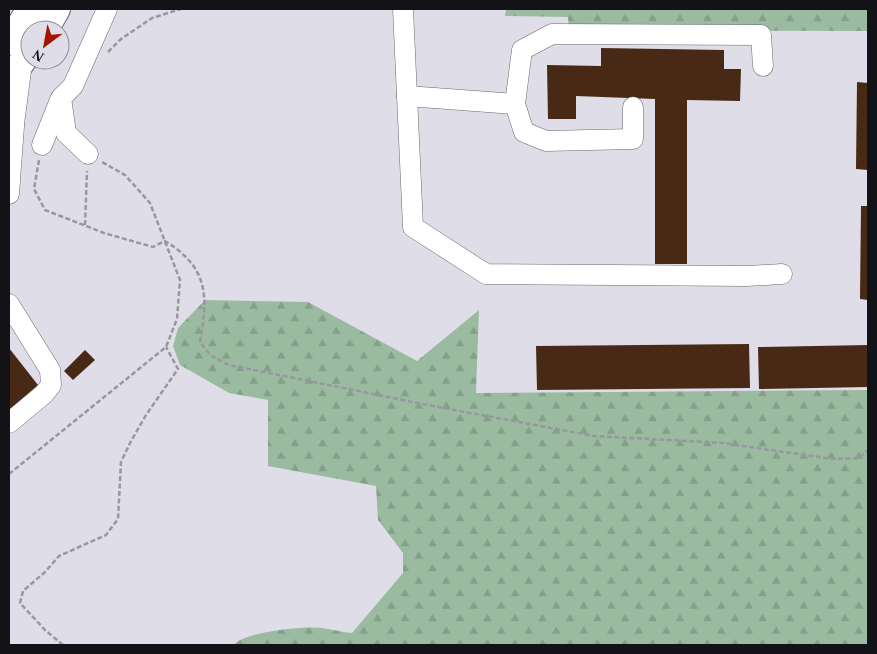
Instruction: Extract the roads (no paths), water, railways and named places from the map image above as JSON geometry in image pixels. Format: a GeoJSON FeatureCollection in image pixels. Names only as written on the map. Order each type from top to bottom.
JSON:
{"type":"FeatureCollection","features":[{"type":"Feature","properties":{"kind":"main road"},"geometry":{"type":"LineString","coordinates":[[16,55],[50,14]]}},
{"type":"Feature","properties":{"kind":"lane"},"geometry":{"type":"LineString","coordinates":[[9,194],[16,55],[15,9]]}},
{"type":"Feature","properties":{"kind":"lane"},"geometry":{"type":"LineString","coordinates":[[42,145],[61,98],[74,86],[107,9]]}},
{"type":"Feature","properties":{"kind":"lane"},"geometry":{"type":"LineString","coordinates":[[404,9],[413,227],[486,274],[747,276],[782,274]]}},
{"type":"Feature","properties":{"kind":"lane"},"geometry":{"type":"LineString","coordinates":[[633,107],[633,140],[546,141],[524,132],[515,104],[522,50],[552,34],[761,35],[763,66]]}},
{"type":"Feature","properties":{"kind":"lane"},"geometry":{"type":"LineString","coordinates":[[407,96],[515,104]]}},
{"type":"Feature","properties":{"kind":"lane"},"geometry":{"type":"LineString","coordinates":[[61,98],[66,133],[88,154]]}},
{"type":"Feature","properties":{"kind":"lane"},"geometry":{"type":"LineString","coordinates":[[9,304],[50,370],[51,385],[44,394],[9,424]]}}]}
